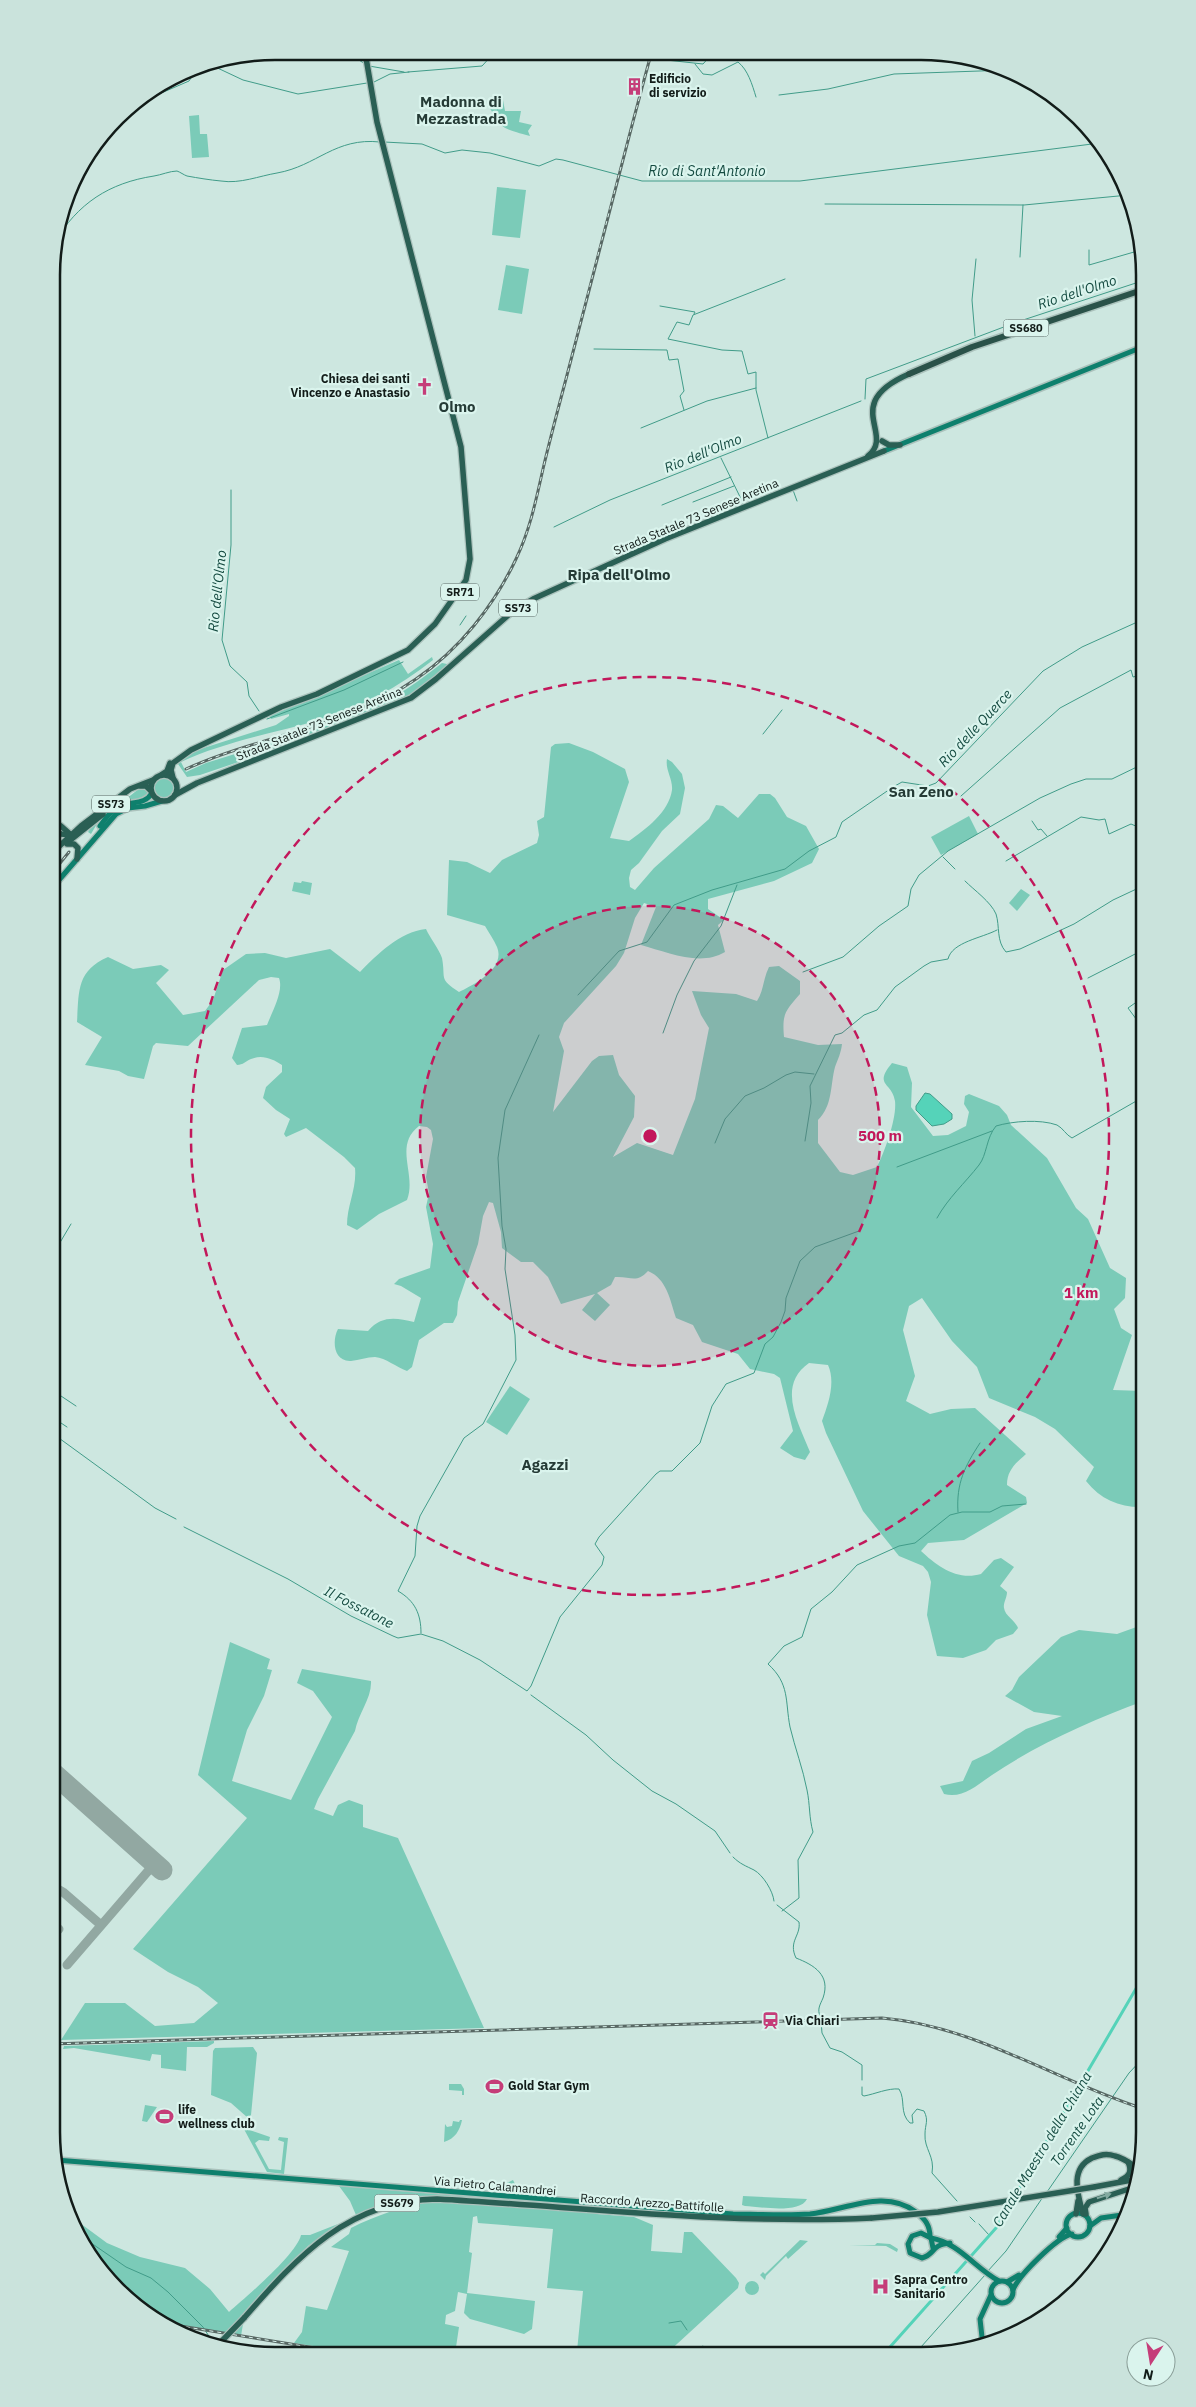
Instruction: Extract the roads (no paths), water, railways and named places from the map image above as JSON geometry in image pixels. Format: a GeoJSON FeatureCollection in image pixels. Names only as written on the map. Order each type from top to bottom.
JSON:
{"type":"FeatureCollection","features":[{"type":"Feature","properties":{"kind":"highway","name":"SS680"},"geometry":{"type":"LineString","coordinates":[[909,374],[1136,294]]}},
{"type":"Feature","properties":{"kind":"main road","name":"SR71"},"geometry":{"type":"LineString","coordinates":[[174,780],[171,767],[176,759],[257,718],[317,694],[408,650],[435,624],[462,589],[468,573],[470,559],[461,447],[377,122],[366,60]]}},
{"type":"Feature","properties":{"kind":"main road","name":"Strada Statale 73 Senese Aretina"},"geometry":{"type":"LineString","coordinates":[[162,801],[169,800],[197,783],[411,698],[436,679],[513,611],[533,599],[665,539],[1136,350]]}},
{"type":"Feature","properties":{"kind":"main road","name":"SS680"},"geometry":{"type":"LineString","coordinates":[[857,462],[870,454],[876,446],[872,415],[876,398],[883,388],[909,374]]}},
{"type":"Feature","properties":{"kind":"main road","name":"SS680"},"geometry":{"type":"LineString","coordinates":[[874,426],[884,451]]}},
{"type":"Feature","properties":{"kind":"main road","name":"SS680"},"geometry":{"type":"LineString","coordinates":[[878,435],[882,441],[884,451]]}},
{"type":"Feature","properties":{"kind":"main road"},"geometry":{"type":"LineString","coordinates":[[882,441],[889,445],[900,445]]}},
{"type":"Feature","properties":{"kind":"main road","name":"SR71"},"geometry":{"type":"LineString","coordinates":[[161,775],[166,772],[171,761],[180,752],[245,721],[257,718]]}},
{"type":"Feature","properties":{"kind":"main road","name":"Strada Statale 73 Senese Aretina"},"geometry":{"type":"LineString","coordinates":[[161,775],[182,785],[197,783]]}},
{"type":"Feature","properties":{"kind":"main road","name":"SS73"},"geometry":{"type":"LineString","coordinates":[[60,846],[130,789],[161,775]]}},
{"type":"Feature","properties":{"kind":"main road"},"geometry":{"type":"LineString","coordinates":[[76,859],[110,814],[123,805],[145,801],[152,792],[153,780]]}},
{"type":"Feature","properties":{"kind":"main road"},"geometry":{"type":"LineString","coordinates":[[174,780],[175,795]]}},
{"type":"Feature","properties":{"kind":"main road","name":"SS73"},"geometry":{"type":"LineString","coordinates":[[61,847],[136,788],[146,786],[152,792]]}},
{"type":"Feature","properties":{"kind":"main road"},"geometry":{"type":"LineString","coordinates":[[152,792],[162,801]]}},
{"type":"Feature","properties":{"kind":"main road"},"geometry":{"type":"LineString","coordinates":[[60,878],[116,814],[128,808],[162,801]]}},
{"type":"Feature","properties":{"kind":"main road"},"geometry":{"type":"LineString","coordinates":[[60,831],[72,835],[102,815]]}},
{"type":"Feature","properties":{"kind":"main road"},"geometry":{"type":"LineString","coordinates":[[61,847],[68,843],[76,846],[79,851],[76,859]]}},
{"type":"Feature","properties":{"kind":"main road"},"geometry":{"type":"LineString","coordinates":[[921,2233],[950,2243],[986,2274],[999,2281],[1007,2282],[1014,2279],[1067,2228],[1068,2220],[1076,2214],[1078,2196],[1077,2175],[1082,2166],[1089,2160],[1106,2154],[1122,2158],[1133,2165]]}},
{"type":"Feature","properties":{"kind":"main road","name":"Via Pietro Calamandrei"},"geometry":{"type":"LineString","coordinates":[[62,2160],[733,2214],[811,2214],[887,2200],[905,2204],[926,2220]]}},
{"type":"Feature","properties":{"kind":"main road"},"geometry":{"type":"LineString","coordinates":[[1108,2184],[1128,2176],[1131,2168],[1128,2162]]}},
{"type":"Feature","properties":{"kind":"main road","name":"Raccordo Arezzo-Battifolle"},"geometry":{"type":"LineString","coordinates":[[222,2341],[282,2275],[306,2251],[328,2233],[371,2211],[410,2200],[455,2200],[742,2220],[872,2218],[938,2212],[1131,2180]]}},
{"type":"Feature","properties":{"kind":"main road"},"geometry":{"type":"LineString","coordinates":[[1086,2216],[1085,2208],[1089,2202],[1128,2189]]}},
{"type":"Feature","properties":{"kind":"main road"},"geometry":{"type":"LineString","coordinates":[[1078,2196],[1090,2226]]}},
{"type":"Feature","properties":{"kind":"main road"},"geometry":{"type":"LineString","coordinates":[[1076,2214],[1101,2218],[1119,2215]]}},
{"type":"Feature","properties":{"kind":"main road"},"geometry":{"type":"LineString","coordinates":[[986,2306],[1010,2301],[1020,2277],[1059,2241],[1072,2234],[1083,2236],[1090,2226],[1101,2218]]}},
{"type":"Feature","properties":{"kind":"main road"},"geometry":{"type":"LineString","coordinates":[[926,2220],[933,2248],[929,2255],[922,2258],[910,2253],[908,2244],[912,2236],[921,2233],[925,2228],[926,2220]]}},
{"type":"Feature","properties":{"kind":"main road"},"geometry":{"type":"LineString","coordinates":[[1067,2228],[1072,2234]]}},
{"type":"Feature","properties":{"kind":"main road"},"geometry":{"type":"LineString","coordinates":[[933,2248],[950,2243]]}},
{"type":"Feature","properties":{"kind":"main road"},"geometry":{"type":"LineString","coordinates":[[986,2274],[993,2286]]}},
{"type":"Feature","properties":{"kind":"main road"},"geometry":{"type":"LineString","coordinates":[[982,2338],[980,2319],[993,2286],[999,2281]]}},
{"type":"Feature","properties":{"kind":"main road"},"geometry":{"type":"LineString","coordinates":[[1007,2282],[1014,2290]]}},
{"type":"Feature","properties":{"kind":"main road"},"geometry":{"type":"LineString","coordinates":[[991,2295],[999,2303]]}},
{"type":"Feature","properties":{"kind":"waterway"},"geometry":{"type":"LineString","coordinates":[[359,60],[365,64]]}},
{"type":"Feature","properties":{"kind":"waterway"},"geometry":{"type":"LineString","coordinates":[[408,72],[482,66],[488,60]]}},
{"type":"Feature","properties":{"kind":"waterway"},"geometry":{"type":"LineString","coordinates":[[666,60],[703,64],[707,60]]}},
{"type":"Feature","properties":{"kind":"waterway"},"geometry":{"type":"LineString","coordinates":[[695,64],[703,74],[712,75],[738,62],[747,73],[756,97]]}},
{"type":"Feature","properties":{"kind":"waterway"},"geometry":{"type":"LineString","coordinates":[[369,66],[404,72]]}},
{"type":"Feature","properties":{"kind":"waterway"},"geometry":{"type":"LineString","coordinates":[[217,68],[243,80],[298,94],[367,83]]}},
{"type":"Feature","properties":{"kind":"waterway"},"geometry":{"type":"LineString","coordinates":[[779,95],[828,89],[894,74],[989,71]]}},
{"type":"Feature","properties":{"kind":"waterway"},"geometry":{"type":"LineString","coordinates":[[374,82],[390,74],[409,72]]}},
{"type":"Feature","properties":{"kind":"waterway"},"geometry":{"type":"LineString","coordinates":[[161,93],[189,81],[192,76]]}},
{"type":"Feature","properties":{"kind":"waterway","name":"Rio di Sant'Antonio"},"geometry":{"type":"LineString","coordinates":[[66,226],[84,206],[96,197],[138,179],[177,171],[187,176],[204,179],[228,182],[242,181],[304,165],[338,148],[351,144],[380,142]]}},
{"type":"Feature","properties":{"kind":"waterway","name":"Rio di Sant'Antonio"},"geometry":{"type":"LineString","coordinates":[[384,142],[422,144],[445,153],[462,150],[490,153],[539,166],[556,159],[563,160],[642,181],[800,181],[1092,144]]}},
{"type":"Feature","properties":{"kind":"waterway"},"geometry":{"type":"LineString","coordinates":[[825,204],[1024,205],[1121,196]]}},
{"type":"Feature","properties":{"kind":"waterway"},"geometry":{"type":"LineString","coordinates":[[1020,257],[1023,205]]}},
{"type":"Feature","properties":{"kind":"waterway"},"geometry":{"type":"LineString","coordinates":[[1089,250],[1089,265],[1135,252]]}},
{"type":"Feature","properties":{"kind":"waterway"},"geometry":{"type":"LineString","coordinates":[[975,336],[972,300],[976,259]]}},
{"type":"Feature","properties":{"kind":"waterway"},"geometry":{"type":"LineString","coordinates":[[768,438],[756,390],[756,372],[748,374],[742,351],[722,350],[668,339],[677,322],[689,325],[693,315],[785,279]]}},
{"type":"Feature","properties":{"kind":"waterway","name":"Rio dell'Olmo"},"geometry":{"type":"LineString","coordinates":[[865,399],[866,379],[1017,322],[1136,283]]}},
{"type":"Feature","properties":{"kind":"waterway"},"geometry":{"type":"LineString","coordinates":[[660,306],[695,312],[694,314]]}},
{"type":"Feature","properties":{"kind":"waterway"},"geometry":{"type":"LineString","coordinates":[[594,349],[667,350],[669,360],[678,359],[684,391],[680,396],[684,410]]}},
{"type":"Feature","properties":{"kind":"waterway"},"geometry":{"type":"LineString","coordinates":[[641,428],[707,401],[756,388]]}},
{"type":"Feature","properties":{"kind":"waterway","name":"Rio dell'Olmo"},"geometry":{"type":"LineString","coordinates":[[554,527],[610,500],[861,401]]}},
{"type":"Feature","properties":{"kind":"waterway"},"geometry":{"type":"LineString","coordinates":[[721,458],[744,505]]}},
{"type":"Feature","properties":{"kind":"waterway"},"geometry":{"type":"LineString","coordinates":[[662,505],[731,477]]}},
{"type":"Feature","properties":{"kind":"waterway"},"geometry":{"type":"LineString","coordinates":[[693,502],[734,486]]}},
{"type":"Feature","properties":{"kind":"waterway","name":"Rio dell'Olmo"},"geometry":{"type":"LineString","coordinates":[[231,490],[231,545],[222,640],[230,666],[247,682],[249,696],[259,711]]}},
{"type":"Feature","properties":{"kind":"waterway"},"geometry":{"type":"LineString","coordinates":[[793,490],[797,501]]}},
{"type":"Feature","properties":{"kind":"waterway","name":"Rio dell'Olmo"},"geometry":{"type":"LineString","coordinates":[[460,625],[466,616]]}},
{"type":"Feature","properties":{"kind":"waterway","name":"Rio delle Querce"},"geometry":{"type":"LineString","coordinates":[[578,995],[619,951],[647,942],[674,905],[712,890],[785,869],[809,851],[836,837],[842,822],[902,782],[928,786],[936,783],[1043,671],[1082,647],[1136,623]]}},
{"type":"Feature","properties":{"kind":"waterway","name":"Rio dell'Olmo"},"geometry":{"type":"LineString","coordinates":[[267,719],[344,690],[403,662]]}},
{"type":"Feature","properties":{"kind":"waterway"},"geometry":{"type":"LineString","coordinates":[[961,796],[1060,708],[1131,670],[1133,677],[1136,676]]}},
{"type":"Feature","properties":{"kind":"waterway"},"geometry":{"type":"LineString","coordinates":[[763,734],[782,710]]}},
{"type":"Feature","properties":{"kind":"waterway"},"geometry":{"type":"LineString","coordinates":[[803,972],[843,957],[879,926],[908,906],[911,889],[919,875],[948,851],[1040,798],[1071,784],[1086,779],[1112,779],[1136,767]]}},
{"type":"Feature","properties":{"kind":"waterway"},"geometry":{"type":"LineString","coordinates":[[1006,861],[1081,817],[1105,819],[1109,834],[1131,824],[1136,826]]}},
{"type":"Feature","properties":{"kind":"waterway"},"geometry":{"type":"LineString","coordinates":[[1032,821],[1038,830],[1041,829],[1047,836]]}},
{"type":"Feature","properties":{"kind":"waterway"},"geometry":{"type":"LineString","coordinates":[[943,857],[955,869]]}},
{"type":"Feature","properties":{"kind":"waterway"},"geometry":{"type":"LineString","coordinates":[[965,881],[994,910],[1001,943],[1006,952],[1020,949],[1074,924],[1113,900],[1136,889]]}},
{"type":"Feature","properties":{"kind":"waterway"},"geometry":{"type":"LineString","coordinates":[[663,1033],[677,995],[694,961],[721,926],[737,885]]}},
{"type":"Feature","properties":{"kind":"waterway"},"geometry":{"type":"LineString","coordinates":[[805,1141],[811,1103],[810,1086],[835,1035],[842,1033],[864,1015],[877,1010],[895,987],[924,966],[931,962],[948,959],[955,948],[961,944],[997,930]]}},
{"type":"Feature","properties":{"kind":"waterway"},"geometry":{"type":"LineString","coordinates":[[1088,978],[1136,954]]}},
{"type":"Feature","properties":{"kind":"waterway"},"geometry":{"type":"LineString","coordinates":[[1136,1002],[1128,1008],[1136,1019]]}},
{"type":"Feature","properties":{"kind":"waterway"},"geometry":{"type":"LineString","coordinates":[[421,1633],[420,1620],[416,1609],[409,1599],[398,1591],[415,1556],[417,1526],[420,1516],[464,1438],[483,1424],[516,1360],[515,1335],[505,1269],[506,1249],[502,1226],[498,1158],[505,1110],[539,1035]]}},
{"type":"Feature","properties":{"kind":"waterway"},"geometry":{"type":"LineString","coordinates":[[715,1143],[725,1119],[745,1096],[795,1072],[814,1074]]}},
{"type":"Feature","properties":{"kind":"waterway"},"geometry":{"type":"LineString","coordinates":[[937,1218],[946,1204],[982,1161],[990,1136],[996,1126],[1035,1121],[1050,1123],[1057,1125],[1072,1138],[1136,1101]]}},
{"type":"Feature","properties":{"kind":"waterway"},"geometry":{"type":"LineString","coordinates":[[897,1167],[992,1131]]}},
{"type":"Feature","properties":{"kind":"waterway"},"geometry":{"type":"LineString","coordinates":[[60,1243],[71,1224]]}},
{"type":"Feature","properties":{"kind":"waterway"},"geometry":{"type":"LineString","coordinates":[[184,1527],[288,1579],[351,1616],[393,1636],[398,1638],[421,1634],[443,1641],[480,1660],[527,1691],[531,1686],[560,1617],[602,1565],[604,1557],[595,1544],[599,1537],[656,1474],[660,1471],[672,1471],[700,1443],[712,1406],[726,1384],[754,1373],[765,1344],[773,1337],[781,1322],[785,1311],[786,1298],[800,1261],[815,1247],[859,1231]]}},
{"type":"Feature","properties":{"kind":"waterway"},"geometry":{"type":"LineString","coordinates":[[60,1395],[76,1406]]}},
{"type":"Feature","properties":{"kind":"waterway"},"geometry":{"type":"LineString","coordinates":[[60,1422],[67,1427]]}},
{"type":"Feature","properties":{"kind":"waterway","name":"Il Fossatone"},"geometry":{"type":"LineString","coordinates":[[60,1439],[155,1508],[176,1519]]}},
{"type":"Feature","properties":{"kind":"waterway"},"geometry":{"type":"LineString","coordinates":[[958,1512],[960,1483],[970,1459],[980,1443]]}},
{"type":"Feature","properties":{"kind":"waterway"},"geometry":{"type":"LineString","coordinates":[[782,1911],[799,1898],[798,1860],[813,1832],[807,1790],[790,1727],[785,1693],[780,1679],[768,1664],[784,1646],[802,1637],[811,1609],[832,1592],[857,1565],[899,1546],[915,1543],[950,1515],[962,1512],[990,1512],[1002,1506],[1026,1504]]}},
{"type":"Feature","properties":{"kind":"waterway","name":"Il Fossatone"},"geometry":{"type":"LineString","coordinates":[[531,1695],[586,1735],[613,1760],[652,1791],[676,1804],[715,1831],[730,1853]]}},
{"type":"Feature","properties":{"kind":"waterway","name":"Il Fossatone"},"geometry":{"type":"LineString","coordinates":[[733,1857],[754,1870],[764,1879],[770,1888],[774,1901]]}},
{"type":"Feature","properties":{"kind":"waterway","name":"Il Fossatone"},"geometry":{"type":"LineString","coordinates":[[777,1905],[799,1922],[793,1947],[796,1958],[815,1968],[823,1977],[825,1990],[819,2009],[820,2016]]}},
{"type":"Feature","properties":{"kind":"waterway","name":"Canale Maestro della Chiana"},"geometry":{"type":"LineString","coordinates":[[890,2347],[996,2228],[1136,1989]]}},
{"type":"Feature","properties":{"kind":"waterway","name":"Il Fossatone"},"geometry":{"type":"LineString","coordinates":[[821,2021],[822,2033],[830,2048],[842,2052],[862,2065],[862,2080]]}},
{"type":"Feature","properties":{"kind":"waterway","name":"Torrente Lota"},"geometry":{"type":"LineString","coordinates":[[1047,2192],[1136,2066]]}},
{"type":"Feature","properties":{"kind":"waterway","name":"Il Fossatone"},"geometry":{"type":"LineString","coordinates":[[862,2087],[862,2095],[864,2096],[886,2090],[899,2089],[905,2115],[910,2123],[913,2123],[912,2115],[917,2109],[924,2111],[927,2120],[925,2139],[932,2162],[932,2173],[957,2201]]}},
{"type":"Feature","properties":{"kind":"waterway","name":"Torrente Lota"},"geometry":{"type":"LineString","coordinates":[[987,2272],[1006,2251],[1043,2197]]}},
{"type":"Feature","properties":{"kind":"waterway","name":"Il Fossatone"},"geometry":{"type":"LineString","coordinates":[[970,2217],[975,2222]]}},
{"type":"Feature","properties":{"kind":"waterway"},"geometry":{"type":"LineString","coordinates":[[979,2224],[989,2235]]}},
{"type":"Feature","properties":{"kind":"waterway"},"geometry":{"type":"LineString","coordinates":[[91,2243],[126,2267],[151,2278],[203,2327],[209,2337]]}},
{"type":"Feature","properties":{"kind":"waterway","name":"Torrente Lota"},"geometry":{"type":"LineString","coordinates":[[921,2347],[985,2275]]}},
{"type":"Feature","properties":{"kind":"waterway"},"geometry":{"type":"LineString","coordinates":[[669,2323],[681,2321],[687,2330]]}},
{"type":"Feature","properties":{"kind":"railway"},"geometry":{"type":"LineString","coordinates":[[186,769],[244,747],[333,720],[362,709],[389,695],[416,679],[447,655],[474,626],[497,594],[521,548],[532,515],[649,60]]}},
{"type":"Feature","properties":{"kind":"railway"},"geometry":{"type":"LineString","coordinates":[[60,863],[69,852]]}},
{"type":"Feature","properties":{"kind":"railway"},"geometry":{"type":"LineString","coordinates":[[60,2044],[882,2018],[917,2023],[983,2043],[1136,2106]]}},
{"type":"Feature","properties":{"kind":"railway"},"geometry":{"type":"LineString","coordinates":[[183,2326],[309,2347]]}},
{"type":"Feature","properties":{"kind":"place","name":"Edificio di servizio"},"geometry":{"type":"Point","coordinates":[635,86]}},
{"type":"Feature","properties":{"kind":"place","name":"Chiesa dei santi Vincenzo e Anastasio"},"geometry":{"type":"Point","coordinates":[424,386]}},
{"type":"Feature","properties":{"kind":"place","name":"Via Chiari"},"geometry":{"type":"Point","coordinates":[771,2021]}},
{"type":"Feature","properties":{"kind":"place","name":"Gold Star Gym"},"geometry":{"type":"Point","coordinates":[494,2086]}},
{"type":"Feature","properties":{"kind":"place","name":"life wellness club"},"geometry":{"type":"Point","coordinates":[164,2117]}},
{"type":"Feature","properties":{"kind":"place","name":"Sapra Centro Sanitario"},"geometry":{"type":"Point","coordinates":[880,2287]}},
{"type":"Feature","properties":{"kind":"district","name":"Madonna di Mezzastrada"},"geometry":{"type":"Point","coordinates":[461,110]}},
{"type":"Feature","properties":{"kind":"district","name":"Olmo"},"geometry":{"type":"Point","coordinates":[457,407]}},
{"type":"Feature","properties":{"kind":"district","name":"Ripa dell'Olmo"},"geometry":{"type":"Point","coordinates":[619,575]}},
{"type":"Feature","properties":{"kind":"district","name":"San Zeno"},"geometry":{"type":"Point","coordinates":[921,792]}},
{"type":"Feature","properties":{"kind":"district","name":"Agazzi"},"geometry":{"type":"Point","coordinates":[545,1465]}}]}
